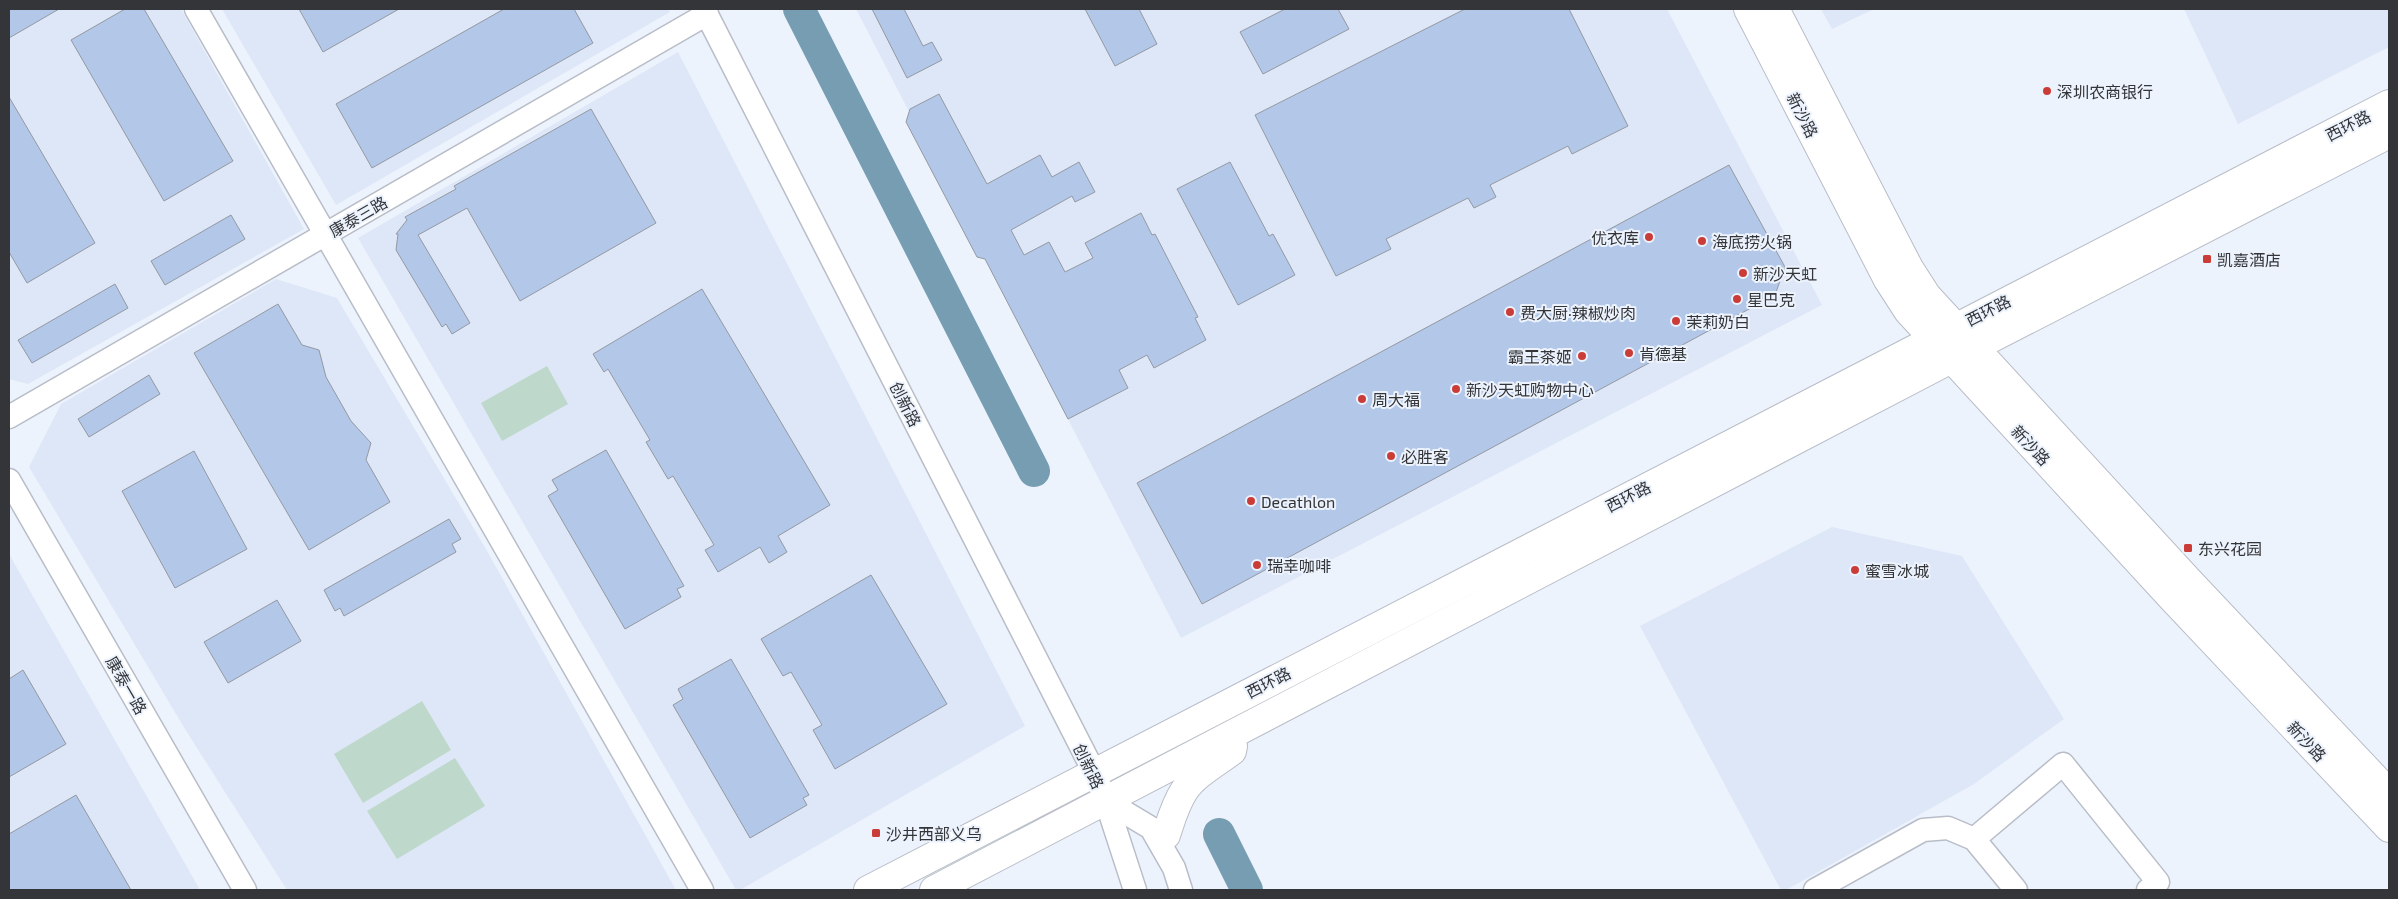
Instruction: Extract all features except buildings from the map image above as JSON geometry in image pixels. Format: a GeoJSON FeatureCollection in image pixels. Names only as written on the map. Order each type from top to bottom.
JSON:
{"type":"FeatureCollection","features":[{"type":"Feature","properties":{"kind":"main road","name":"新沙路"},"geometry":{"type":"LineString","coordinates":[[1748,9],[1888,280],[1908,311],[1954,343],[2181,572],[2389,793]]}},
{"type":"Feature","properties":{"kind":"main road","name":"新沙路"},"geometry":{"type":"LineString","coordinates":[[1775,9],[1909,268],[1954,343],[2170,596],[2389,828]]}},
{"type":"Feature","properties":{"kind":"main road","name":"西环路"},"geometry":{"type":"LineString","coordinates":[[934,890],[1235,733],[1954,343],[2389,104]]}},
{"type":"Feature","properties":{"kind":"main road","name":"西环路"},"geometry":{"type":"LineString","coordinates":[[868,890],[1094,772],[1954,343],[2389,134]]}},
{"type":"Feature","properties":{"kind":"main road"},"geometry":{"type":"LineString","coordinates":[[1166,835],[1184,790],[1232,751],[1235,733]]}},
{"type":"Feature","properties":{"kind":"street"},"geometry":{"type":"LineString","coordinates":[[196,9],[702,890]]}},
{"type":"Feature","properties":{"kind":"street","name":"康泰三路"},"geometry":{"type":"LineString","coordinates":[[9,417],[706,11]]}},
{"type":"Feature","properties":{"kind":"street","name":"创新路"},"geometry":{"type":"LineString","coordinates":[[706,11],[1094,772],[1106,801],[1135,890]]}},
{"type":"Feature","properties":{"kind":"street","name":"康泰一路"},"geometry":{"type":"LineString","coordinates":[[9,480],[244,890]]}},
{"type":"Feature","properties":{"kind":"street"},"geometry":{"type":"LineString","coordinates":[[1974,839],[2063,764],[2158,882],[2148,890]]}},
{"type":"Feature","properties":{"kind":"street","name":"创新路"},"geometry":{"type":"LineString","coordinates":[[1106,801],[1151,828],[1174,868],[1181,890]]}},
{"type":"Feature","properties":{"kind":"street"},"geometry":{"type":"LineString","coordinates":[[1815,890],[1923,830],[1948,828],[1974,839],[2016,890]]}},
{"type":"Feature","properties":{"kind":"shaded area"},"geometry":{"type":"Polygon","coordinates":[[[9,9],[181,9],[304,229],[28,384],[9,379],[9,9]]]}},
{"type":"Feature","properties":{"kind":"shaded area"},"geometry":{"type":"Polygon","coordinates":[[[222,9],[668,9],[670,12],[336,205],[222,9]]]}},
{"type":"Feature","properties":{"kind":"shaded area"},"geometry":{"type":"Polygon","coordinates":[[[856,9],[1667,9],[1822,305],[1181,638],[856,9]]]}},
{"type":"Feature","properties":{"kind":"shaded area"},"geometry":{"type":"Polygon","coordinates":[[[1821,9],[1874,9],[1832,29],[1821,9]]]}},
{"type":"Feature","properties":{"kind":"shaded area"},"geometry":{"type":"Polygon","coordinates":[[[2184,9],[2389,9],[2389,47],[2238,124],[2184,9]]]}},
{"type":"Feature","properties":{"kind":"shaded area"},"geometry":{"type":"Polygon","coordinates":[[[678,52],[1025,726],[740,890],[736,890],[358,238],[678,52]]]}},
{"type":"Feature","properties":{"kind":"shaded area"},"geometry":{"type":"Polygon","coordinates":[[[276,279],[337,298],[486,549],[676,890],[287,890],[185,729],[29,467],[61,404],[276,279]]]}},
{"type":"Feature","properties":{"kind":"shaded area"},"geometry":{"type":"Polygon","coordinates":[[[1832,527],[1962,556],[2064,719],[1974,784],[1786,890],[1781,890],[1640,626],[1832,527]]]}},
{"type":"Feature","properties":{"kind":"shaded area"},"geometry":{"type":"Polygon","coordinates":[[[9,554],[200,890],[9,890],[9,554]]]}},
{"type":"Feature","properties":{"kind":"green space"},"geometry":{"type":"Polygon","coordinates":[[[547,366],[568,404],[502,441],[481,403],[547,366]]]}},
{"type":"Feature","properties":{"kind":"green space"},"geometry":{"type":"Polygon","coordinates":[[[422,701],[451,750],[363,803],[334,754],[422,701]]]}},
{"type":"Feature","properties":{"kind":"green space"},"geometry":{"type":"Polygon","coordinates":[[[455,758],[485,806],[397,859],[367,811],[455,758]]]}},
{"type":"Feature","properties":{"kind":"waterway"},"geometry":{"type":"LineString","coordinates":[[799,9],[1034,471]]}},
{"type":"Feature","properties":{"kind":"waterway"},"geometry":{"type":"LineString","coordinates":[[1219,834],[1247,890]]}},
{"type":"Feature","properties":{"kind":"place","name":"深圳农商银行"},"geometry":{"type":"Point","coordinates":[2047,91]}},
{"type":"Feature","properties":{"kind":"place","name":"优衣库"},"geometry":{"type":"Point","coordinates":[1649,237]}},
{"type":"Feature","properties":{"kind":"place","name":"海底捞火锅"},"geometry":{"type":"Point","coordinates":[1702,241]}},
{"type":"Feature","properties":{"kind":"place","name":"凯嘉酒店"},"geometry":{"type":"Point","coordinates":[2207,259]}},
{"type":"Feature","properties":{"kind":"place","name":"新沙天虹"},"geometry":{"type":"Point","coordinates":[1743,273]}},
{"type":"Feature","properties":{"kind":"place","name":"星巴克"},"geometry":{"type":"Point","coordinates":[1737,299]}},
{"type":"Feature","properties":{"kind":"place","name":"费大厨·辣椒炒肉"},"geometry":{"type":"Point","coordinates":[1510,312]}},
{"type":"Feature","properties":{"kind":"place","name":"茉莉奶白"},"geometry":{"type":"Point","coordinates":[1676,321]}},
{"type":"Feature","properties":{"kind":"place","name":"肯德基"},"geometry":{"type":"Point","coordinates":[1629,353]}},
{"type":"Feature","properties":{"kind":"place","name":"霸王茶姬"},"geometry":{"type":"Point","coordinates":[1582,356]}},
{"type":"Feature","properties":{"kind":"place","name":"新沙天虹购物中心"},"geometry":{"type":"Point","coordinates":[1456,389]}},
{"type":"Feature","properties":{"kind":"place","name":"周大福"},"geometry":{"type":"Point","coordinates":[1362,399]}},
{"type":"Feature","properties":{"kind":"place","name":"必胜客"},"geometry":{"type":"Point","coordinates":[1391,456]}},
{"type":"Feature","properties":{"kind":"place","name":"Decathlon"},"geometry":{"type":"Point","coordinates":[1251,501]}},
{"type":"Feature","properties":{"kind":"place","name":"东兴花园"},"geometry":{"type":"Point","coordinates":[2188,548]}},
{"type":"Feature","properties":{"kind":"place","name":"瑞幸咖啡"},"geometry":{"type":"Point","coordinates":[1257,565]}},
{"type":"Feature","properties":{"kind":"place","name":"蜜雪冰城"},"geometry":{"type":"Point","coordinates":[1855,570]}},
{"type":"Feature","properties":{"kind":"place","name":"沙井西部义乌"},"geometry":{"type":"Point","coordinates":[876,833]}}]}
